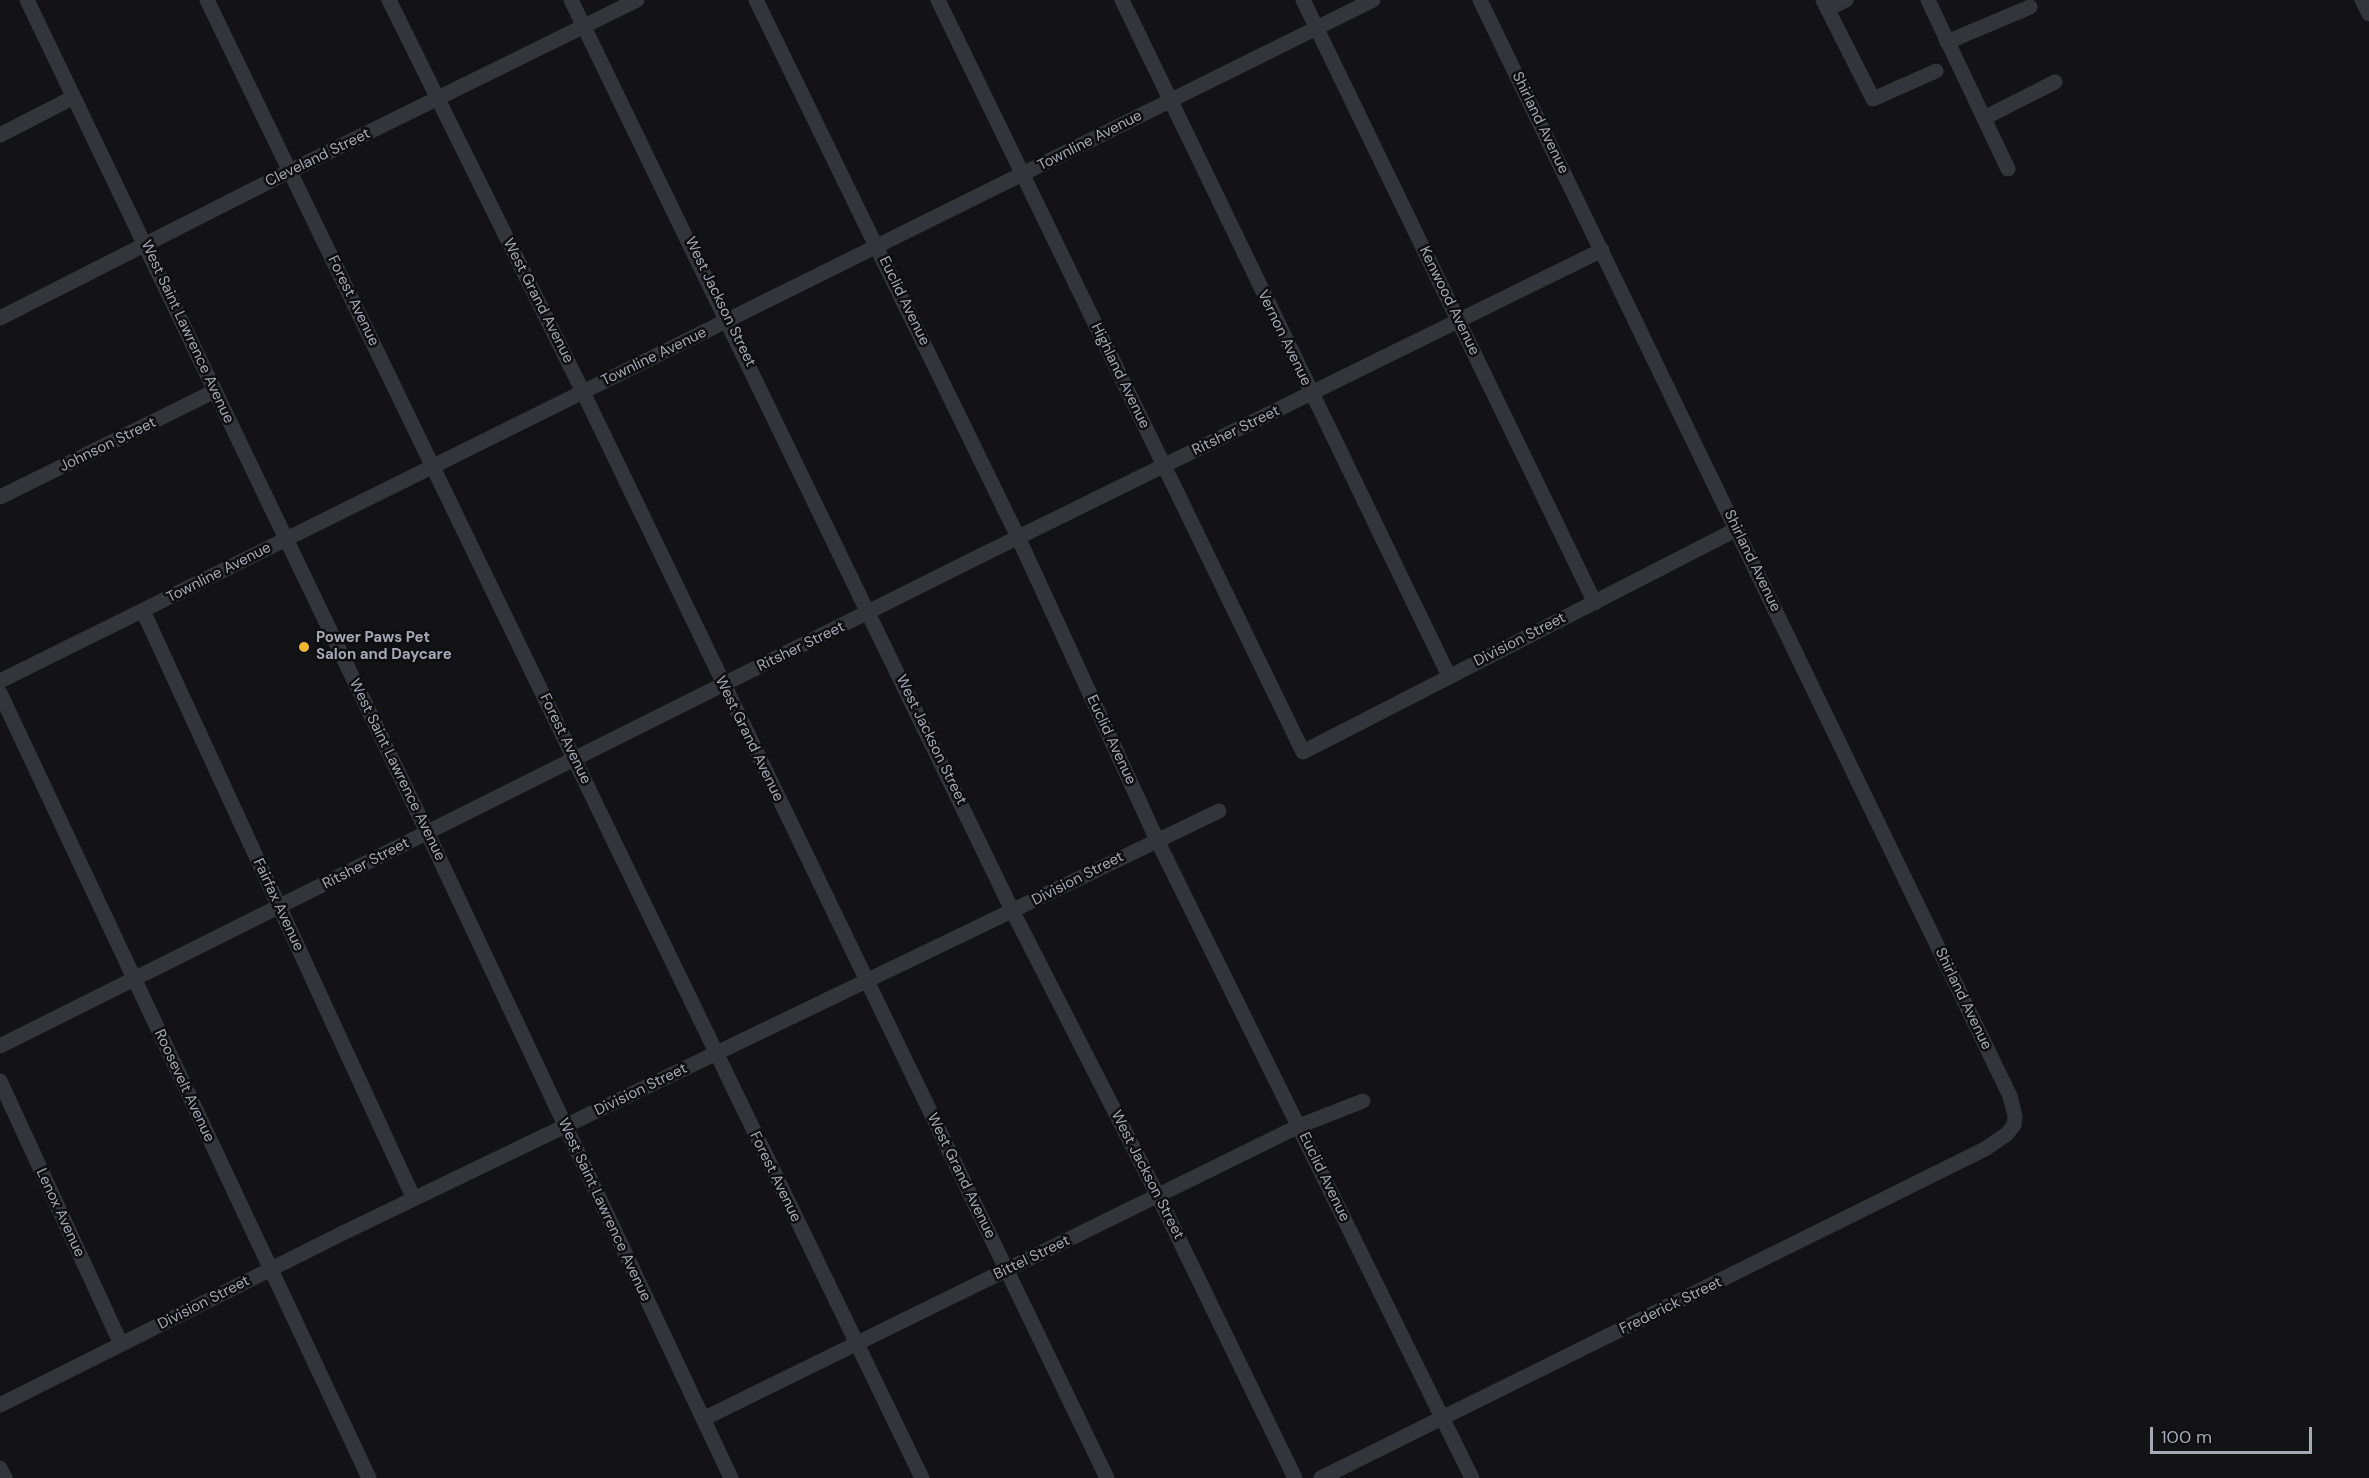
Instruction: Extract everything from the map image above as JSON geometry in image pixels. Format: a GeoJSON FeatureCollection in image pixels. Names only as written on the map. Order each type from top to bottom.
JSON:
{"type":"FeatureCollection","features":[{"type":"Feature","properties":{"kind":"street","name":"West Saint Lawrence Avenue"},"geometry":{"type":"LineString","coordinates":[[27,0],[72,98],[146,245],[427,832],[731,1478]]}},
{"type":"Feature","properties":{"kind":"street","name":"Forest Avenue"},"geometry":{"type":"LineString","coordinates":[[207,0],[922,1478]]}},
{"type":"Feature","properties":{"kind":"street","name":"West Grand Avenue"},"geometry":{"type":"LineString","coordinates":[[389,0],[583,392],[865,981],[1107,1478]]}},
{"type":"Feature","properties":{"kind":"street","name":"West Jackson Street"},"geometry":{"type":"LineString","coordinates":[[571,0],[1013,912],[1158,1196],[1295,1478]]}},
{"type":"Feature","properties":{"kind":"street","name":"Cleveland Street"},"geometry":{"type":"LineString","coordinates":[[0,318],[290,171],[637,0]]}},
{"type":"Feature","properties":{"kind":"street","name":"Euclid Avenue"},"geometry":{"type":"LineString","coordinates":[[756,0],[1018,537],[1157,840],[1472,1478]]}},
{"type":"Feature","properties":{"kind":"street","name":"Highland Avenue"},"geometry":{"type":"LineString","coordinates":[[938,0],[1303,752]]}},
{"type":"Feature","properties":{"kind":"street","name":"Vernon Avenue"},"geometry":{"type":"LineString","coordinates":[[1122,0],[1449,676]]}},
{"type":"Feature","properties":{"kind":"street","name":"Kenwood Avenue"},"geometry":{"type":"LineString","coordinates":[[1303,0],[1594,603]]}},
{"type":"Feature","properties":{"kind":"street","name":"Townline Avenue"},"geometry":{"type":"LineString","coordinates":[[0,681],[1373,0]]}},
{"type":"Feature","properties":{"kind":"street","name":"Shirland Avenue"},"geometry":{"type":"LineString","coordinates":[[1480,0],[2010,1096],[2015,1116],[2014,1125]]}},
{"type":"Feature","properties":{"kind":"street"},"geometry":{"type":"LineString","coordinates":[[1846,0],[1826,4],[1873,99],[1936,71]]}},
{"type":"Feature","properties":{"kind":"street"},"geometry":{"type":"LineString","coordinates":[[1928,0],[2008,169]]}},
{"type":"Feature","properties":{"kind":"street"},"geometry":{"type":"LineString","coordinates":[[2362,0],[2369,14]]}},
{"type":"Feature","properties":{"kind":"street"},"geometry":{"type":"LineString","coordinates":[[1947,42],[2030,7]]}},
{"type":"Feature","properties":{"kind":"street"},"geometry":{"type":"LineString","coordinates":[[1984,118],[2055,82]]}},
{"type":"Feature","properties":{"kind":"street"},"geometry":{"type":"LineString","coordinates":[[0,135],[72,98]]}},
{"type":"Feature","properties":{"kind":"street","name":"Ritsher Street"},"geometry":{"type":"LineString","coordinates":[[0,1046],[1018,537],[1602,250]]}},
{"type":"Feature","properties":{"kind":"street","name":"Johnson Street"},"geometry":{"type":"LineString","coordinates":[[0,497],[215,392]]}},
{"type":"Feature","properties":{"kind":"street","name":"Division Street"},"geometry":{"type":"LineString","coordinates":[[1303,752],[1737,529]]}},
{"type":"Feature","properties":{"kind":"street","name":"Fairfax Avenue"},"geometry":{"type":"LineString","coordinates":[[143,611],[414,1199]]}},
{"type":"Feature","properties":{"kind":"street","name":"Roosevelt Avenue"},"geometry":{"type":"LineString","coordinates":[[0,693],[135,978],[269,1270],[369,1478]]}},
{"type":"Feature","properties":{"kind":"street","name":"Division Street"},"geometry":{"type":"LineString","coordinates":[[0,1405],[414,1199],[1219,811]]}},
{"type":"Feature","properties":{"kind":"street","name":"Lenox Avenue"},"geometry":{"type":"LineString","coordinates":[[0,1081],[121,1344]]}},
{"type":"Feature","properties":{"kind":"street","name":"Bittel Street"},"geometry":{"type":"LineString","coordinates":[[703,1419],[1299,1126],[1363,1101]]}},
{"type":"Feature","properties":{"kind":"street","name":"Frederick Street"},"geometry":{"type":"LineString","coordinates":[[1321,1478],[1985,1149],[2007,1134],[2014,1125]]}},
{"type":"Feature","properties":{"kind":"street"},"geometry":{"type":"LineString","coordinates":[[0,1468],[5,1478]]}},
{"type":"Feature","properties":{"kind":"place","name":"Power Paws Pet Salon and Daycare"},"geometry":{"type":"Point","coordinates":[304,647]}}]}
